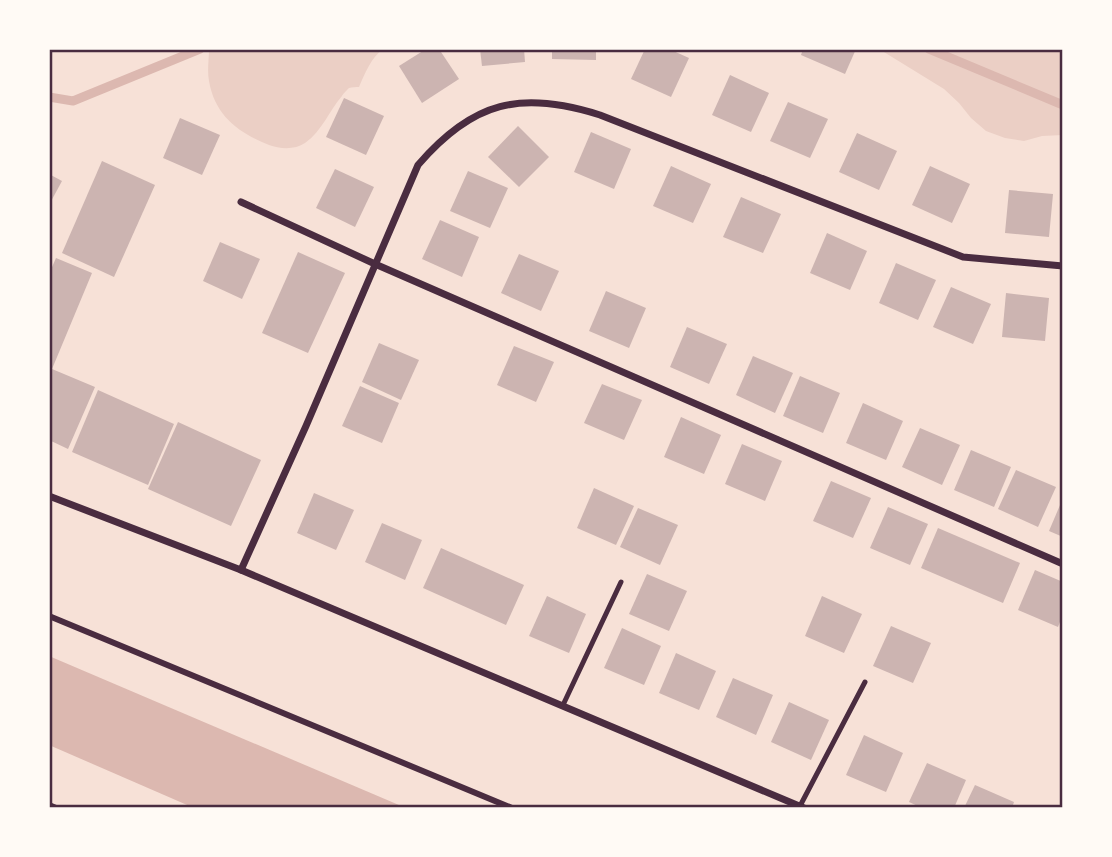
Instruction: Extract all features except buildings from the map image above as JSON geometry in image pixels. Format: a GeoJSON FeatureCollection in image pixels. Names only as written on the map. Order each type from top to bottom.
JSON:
{"type":"FeatureCollection","features":[{"type":"Feature","properties":{"kind":"street"},"geometry":{"type":"LineString","coordinates":[[241,570],[418,165],[436,144],[481,113],[506,104],[556,104],[579,108],[963,257],[1063,267]]}},
{"type":"Feature","properties":{"kind":"street"},"geometry":{"type":"LineString","coordinates":[[241,202],[375,264],[1063,565]]}},
{"type":"Feature","properties":{"kind":"street"},"geometry":{"type":"LineString","coordinates":[[49,496],[241,570],[802,807]]}},
{"type":"Feature","properties":{"kind":"street"},"geometry":{"type":"LineString","coordinates":[[49,616],[512,808]]}},
{"type":"Feature","properties":{"kind":"street"},"geometry":{"type":"LineString","coordinates":[[49,805],[56,808]]}},
{"type":"Feature","properties":{"kind":"lane"},"geometry":{"type":"LineString","coordinates":[[563,705],[621,582]]}},
{"type":"Feature","properties":{"kind":"lane"},"geometry":{"type":"LineString","coordinates":[[802,807],[865,682]]}},
{"type":"Feature","properties":{"kind":"shaded area"},"geometry":{"type":"Polygon","coordinates":[[[209,49],[383,49],[372,61],[359,87],[349,88],[345,92],[311,138],[297,147],[287,148],[269,145],[230,122],[212,93],[208,69],[209,49]]]}},
{"type":"Feature","properties":{"kind":"shaded area"},"geometry":{"type":"Polygon","coordinates":[[[879,49],[1063,49],[1063,135],[1042,136],[1024,141],[986,131],[944,89],[879,49]]]}},
{"type":"Feature","properties":{"kind":"shaded area"},"geometry":{"type":"Polygon","coordinates":[[[49,656],[406,808],[194,808],[49,745],[49,656]]]}},
{"type":"Feature","properties":{"kind":"waterway"},"geometry":{"type":"LineString","coordinates":[[49,97],[73,101],[200,49]]}},
{"type":"Feature","properties":{"kind":"waterway"},"geometry":{"type":"LineString","coordinates":[[929,49],[1063,105]]}}]}
